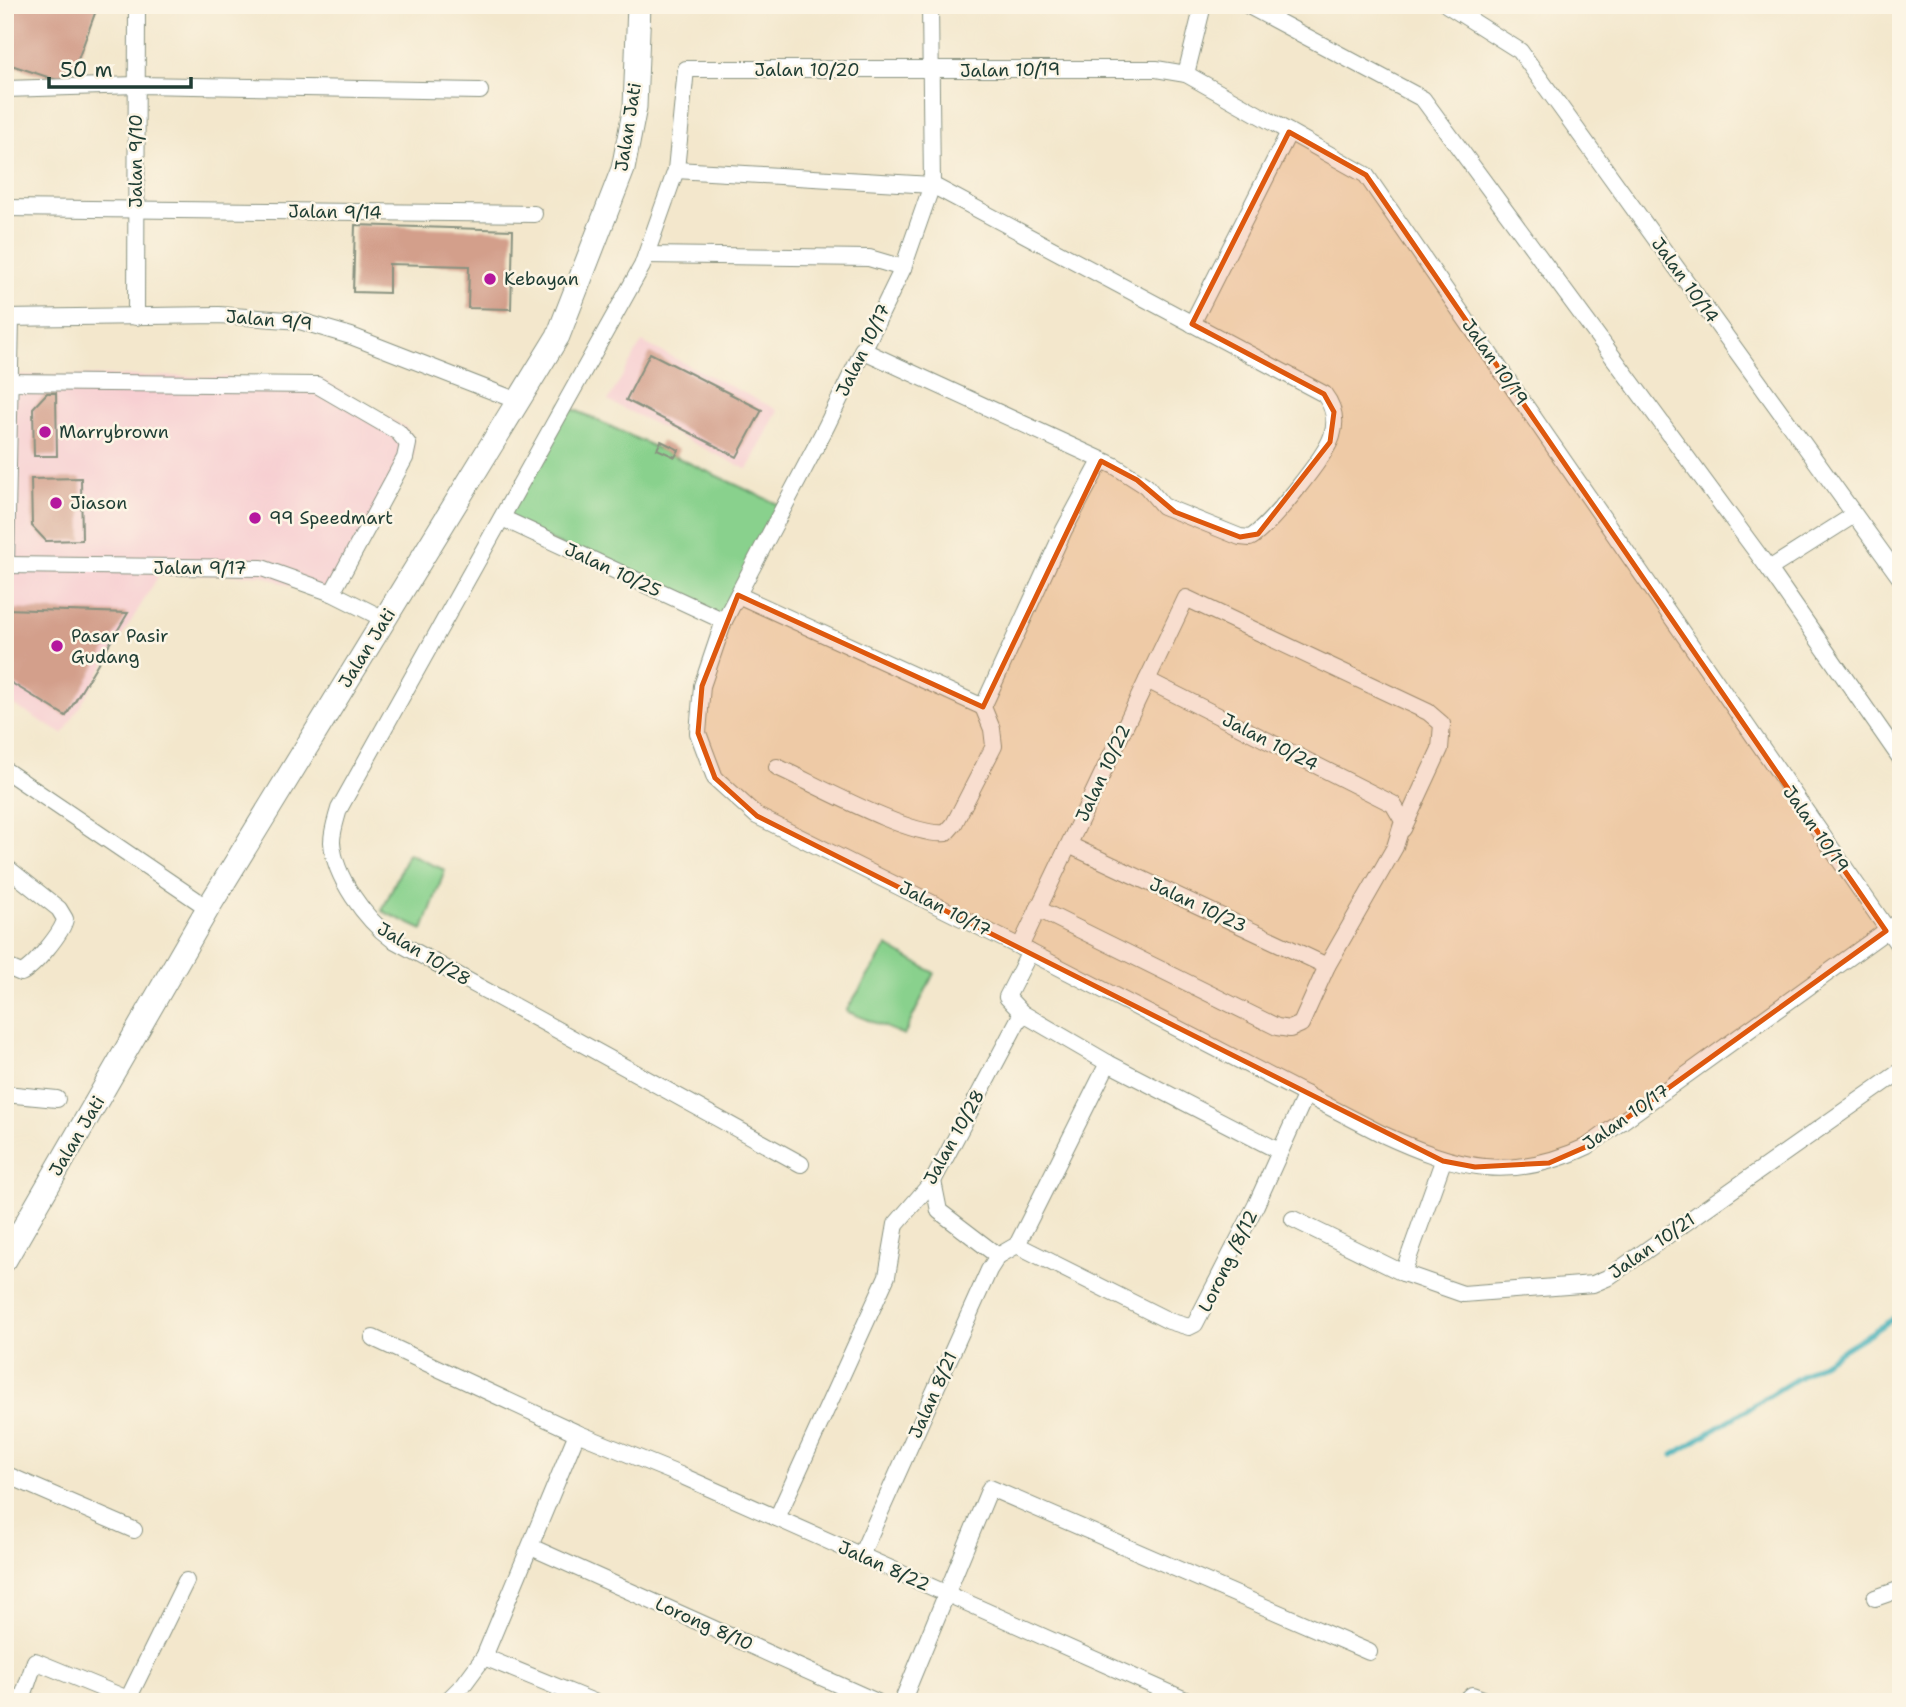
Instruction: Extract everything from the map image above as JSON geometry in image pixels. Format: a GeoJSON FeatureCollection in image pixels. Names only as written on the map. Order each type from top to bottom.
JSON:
{"type":"FeatureCollection","features":[{"type":"Feature","properties":{"kind":"street","name":"Jalan 9/10"},"geometry":{"type":"LineString","coordinates":[[136,317],[137,5]]}},
{"type":"Feature","properties":{"kind":"street","name":"Jalan Jati"},"geometry":{"type":"LineString","coordinates":[[5,1260],[208,908],[518,401],[568,313],[623,169],[635,107],[639,5]]}},
{"type":"Feature","properties":{"kind":"street","name":"Jalan 10/17"},"geometry":{"type":"LineString","coordinates":[[930,5],[932,185],[902,268],[826,428],[724,621],[702,686],[698,733],[715,778],[757,816],[1025,949],[1382,1134],[1443,1161],[1490,1169],[1549,1163],[1588,1146],[1901,920]]}},
{"type":"Feature","properties":{"kind":"street"},"geometry":{"type":"LineString","coordinates":[[1186,74],[1203,5]]}},
{"type":"Feature","properties":{"kind":"street"},"geometry":{"type":"LineString","coordinates":[[1247,5],[1423,99],[1769,569],[1901,759]]}},
{"type":"Feature","properties":{"kind":"street","name":"Jalan 10/14"},"geometry":{"type":"LineString","coordinates":[[1447,5],[1520,51],[1901,579]]}},
{"type":"Feature","properties":{"kind":"street","name":"Jalan 10/20"},"geometry":{"type":"LineString","coordinates":[[676,170],[686,69],[929,71]]}},
{"type":"Feature","properties":{"kind":"street","name":"Jalan 10/19"},"geometry":{"type":"LineString","coordinates":[[929,71],[1156,69],[1186,74],[1366,175],[1886,931],[1901,949]]}},
{"type":"Feature","properties":{"kind":"street"},"geometry":{"type":"LineString","coordinates":[[5,89],[137,85],[480,91]]}},
{"type":"Feature","properties":{"kind":"street"},"geometry":{"type":"LineString","coordinates":[[1192,324],[1289,132]]}},
{"type":"Feature","properties":{"kind":"street"},"geometry":{"type":"LineString","coordinates":[[502,518],[646,255],[676,170],[932,185],[1324,394],[1334,412],[1330,442],[1264,527],[1250,538],[1226,533],[1163,506],[1137,480],[1101,461],[862,350]]}},
{"type":"Feature","properties":{"kind":"street","name":"Jalan 9/14"},"geometry":{"type":"LineString","coordinates":[[5,208],[534,214]]}},
{"type":"Feature","properties":{"kind":"street"},"geometry":{"type":"LineString","coordinates":[[646,255],[869,258],[902,268]]}},
{"type":"Feature","properties":{"kind":"street","name":"Jalan 9/9"},"geometry":{"type":"LineString","coordinates":[[8,318],[219,315],[319,325],[518,401]]}},
{"type":"Feature","properties":{"kind":"street"},"geometry":{"type":"LineString","coordinates":[[6,565],[8,318]]}},
{"type":"Feature","properties":{"kind":"street"},"geometry":{"type":"LineString","coordinates":[[7,382],[317,385],[404,437],[408,451],[332,593]]}},
{"type":"Feature","properties":{"kind":"street"},"geometry":{"type":"LineString","coordinates":[[982,707],[1064,530],[1101,461]]}},
{"type":"Feature","properties":{"kind":"street"},"geometry":{"type":"LineString","coordinates":[[1769,569],[1854,515]]}},
{"type":"Feature","properties":{"kind":"street","name":"Jalan 10/25"},"geometry":{"type":"LineString","coordinates":[[502,518],[724,621]]}},
{"type":"Feature","properties":{"kind":"street","name":"Jalan 10/28"},"geometry":{"type":"LineString","coordinates":[[502,518],[338,809],[332,841],[335,856],[361,909],[375,926],[392,939],[801,1164]]}},
{"type":"Feature","properties":{"kind":"street","name":"Jalan 9/17"},"geometry":{"type":"LineString","coordinates":[[6,565],[262,568],[332,593],[384,619]]}},
{"type":"Feature","properties":{"kind":"street"},"geometry":{"type":"LineString","coordinates":[[738,595],[982,707],[992,729],[994,746],[954,824],[946,833],[926,833],[904,825],[777,767]]}},
{"type":"Feature","properties":{"kind":"street","name":"Jalan 10/22"},"geometry":{"type":"LineString","coordinates":[[1025,949],[1038,909],[1186,598],[1428,712],[1442,724],[1440,749],[1402,831]]}},
{"type":"Feature","properties":{"kind":"street","name":"Jalan 10/24"},"geometry":{"type":"LineString","coordinates":[[1147,680],[1393,804],[1403,821],[1402,831]]}},
{"type":"Feature","properties":{"kind":"street"},"geometry":{"type":"LineString","coordinates":[[5,770],[208,908]]}},
{"type":"Feature","properties":{"kind":"street"},"geometry":{"type":"LineString","coordinates":[[1038,909],[1277,1027],[1290,1029],[1301,1024],[1327,966],[1402,831]]}},
{"type":"Feature","properties":{"kind":"street","name":"Jalan 10/23"},"geometry":{"type":"LineString","coordinates":[[1069,845],[1327,966]]}},
{"type":"Feature","properties":{"kind":"street"},"geometry":{"type":"LineString","coordinates":[[5,866],[59,909],[65,919],[61,929],[30,968],[15,973],[5,966]]}},
{"type":"Feature","properties":{"kind":"street"},"geometry":{"type":"LineString","coordinates":[[1025,949],[1007,997],[1022,1013],[1108,1063],[1279,1152]]}},
{"type":"Feature","properties":{"kind":"street","name":"Jalan 10/28"},"geometry":{"type":"LineString","coordinates":[[777,1518],[887,1276],[896,1224],[933,1181],[1022,1013]]}},
{"type":"Feature","properties":{"kind":"street"},"geometry":{"type":"LineString","coordinates":[[933,1181],[939,1211],[998,1256],[1017,1245],[1108,1063]]}},
{"type":"Feature","properties":{"kind":"street","name":"Jalan 10/21"},"geometry":{"type":"LineString","coordinates":[[1293,1219],[1403,1273],[1462,1294],[1596,1283],[1901,1071]]}},
{"type":"Feature","properties":{"kind":"street"},"geometry":{"type":"LineString","coordinates":[[5,1094],[57,1099]]}},
{"type":"Feature","properties":{"kind":"street","name":"Lorong /8/12"},"geometry":{"type":"LineString","coordinates":[[1017,1245],[1168,1321],[1189,1327],[1199,1319],[1306,1094]]}},
{"type":"Feature","properties":{"kind":"street"},"geometry":{"type":"LineString","coordinates":[[1403,1273],[1443,1161]]}},
{"type":"Feature","properties":{"kind":"street","name":"Jalan 8/21"},"geometry":{"type":"LineString","coordinates":[[861,1555],[989,1269],[998,1256]]}},
{"type":"Feature","properties":{"kind":"street","name":"Jalan 8/22"},"geometry":{"type":"LineString","coordinates":[[373,1338],[577,1433],[777,1518],[1190,1702]]}},
{"type":"Feature","properties":{"kind":"street"},"geometry":{"type":"LineString","coordinates":[[446,1702],[464,1684],[484,1657],[577,1433]]}},
{"type":"Feature","properties":{"kind":"street"},"geometry":{"type":"LineString","coordinates":[[5,1474],[134,1530]]}},
{"type":"Feature","properties":{"kind":"street"},"geometry":{"type":"LineString","coordinates":[[902,1702],[990,1488],[1369,1652]]}},
{"type":"Feature","properties":{"kind":"street","name":"Lorong 8/10"},"geometry":{"type":"LineString","coordinates":[[531,1547],[877,1702]]}},
{"type":"Feature","properties":{"kind":"street"},"geometry":{"type":"LineString","coordinates":[[21,1702],[36,1661],[132,1700],[186,1581]]}},
{"type":"Feature","properties":{"kind":"street"},"geometry":{"type":"LineString","coordinates":[[1875,1598],[1901,1589]]}},
{"type":"Feature","properties":{"kind":"street"},"geometry":{"type":"LineString","coordinates":[[484,1657],[594,1702]]}},
{"type":"Feature","properties":{"kind":"street"},"geometry":{"type":"LineString","coordinates":[[1464,1702],[1472,1695],[1491,1702]]}},
{"type":"Feature","properties":{"kind":"highlighted area"},"geometry":{"type":"Polygon","coordinates":[[[1289,132],[1366,175],[1886,931],[1588,1146],[1549,1163],[1475,1167],[1443,1161],[757,816],[715,778],[698,733],[702,686],[738,595],[983,707],[1101,461],[1137,480],[1175,512],[1240,537],[1258,534],[1330,442],[1334,412],[1324,394],[1192,324],[1289,132]]]}},
{"type":"Feature","properties":{"kind":"shaded area"},"geometry":{"type":"Polygon","coordinates":[[[642,342],[778,410],[748,470],[608,401],[642,342]]]}},
{"type":"Feature","properties":{"kind":"shaded area"},"geometry":{"type":"Polygon","coordinates":[[[5,375],[320,378],[406,428],[414,441],[414,455],[335,603],[262,575],[159,575],[63,734],[5,700],[5,375]]]}},
{"type":"Feature","properties":{"kind":"green space"},"geometry":{"type":"Polygon","coordinates":[[[562,404],[784,507],[724,621],[502,518],[562,404]]]}},
{"type":"Feature","properties":{"kind":"green space"},"geometry":{"type":"Polygon","coordinates":[[[408,854],[445,870],[423,930],[382,911],[408,854]]]}},
{"type":"Feature","properties":{"kind":"green space"},"geometry":{"type":"Polygon","coordinates":[[[887,946],[934,973],[904,1035],[846,1011],[887,946]]]}},
{"type":"Feature","properties":{"kind":"building"},"geometry":{"type":"Polygon","coordinates":[[[5,5],[98,5],[69,84],[5,63],[5,5]]]}},
{"type":"Feature","properties":{"kind":"building","name":"Kebayan"},"geometry":{"type":"Polygon","coordinates":[[[355,225],[513,230],[511,309],[468,308],[469,266],[389,264],[389,293],[353,292],[355,225]]]}},
{"type":"Feature","properties":{"kind":"building"},"geometry":{"type":"Polygon","coordinates":[[[650,353],[762,410],[737,457],[626,400],[650,353]]]}},
{"type":"Feature","properties":{"kind":"building","name":"Marrybrown"},"geometry":{"type":"Polygon","coordinates":[[[47,393],[56,393],[57,456],[34,456],[33,408],[47,393]]]}},
{"type":"Feature","properties":{"kind":"building"},"geometry":{"type":"Polygon","coordinates":[[[661,441],[679,450],[675,457],[657,449],[661,441]]]}},
{"type":"Feature","properties":{"kind":"building","name":"Jiason"},"geometry":{"type":"Polygon","coordinates":[[[81,478],[82,540],[46,541],[32,526],[31,479],[81,478]]]}},
{"type":"Feature","properties":{"kind":"building","name":"Pasar Pasir Gudang"},"geometry":{"type":"Polygon","coordinates":[[[5,609],[128,613],[66,716],[5,679],[5,609]]]}},
{"type":"Feature","properties":{"kind":"waterway"},"geometry":{"type":"LineString","coordinates":[[1673,1455],[1901,1314]]}},
{"type":"Feature","properties":{"kind":"place","name":"Kebayan"},"geometry":{"type":"Point","coordinates":[490,279]}},
{"type":"Feature","properties":{"kind":"place","name":"Marrybrown"},"geometry":{"type":"Point","coordinates":[45,432]}},
{"type":"Feature","properties":{"kind":"place","name":"Jiason"},"geometry":{"type":"Point","coordinates":[56,503]}},
{"type":"Feature","properties":{"kind":"place","name":"99 Speedmart"},"geometry":{"type":"Point","coordinates":[255,518]}},
{"type":"Feature","properties":{"kind":"place","name":"Pasar Pasir Gudang"},"geometry":{"type":"Point","coordinates":[57,646]}}]}
